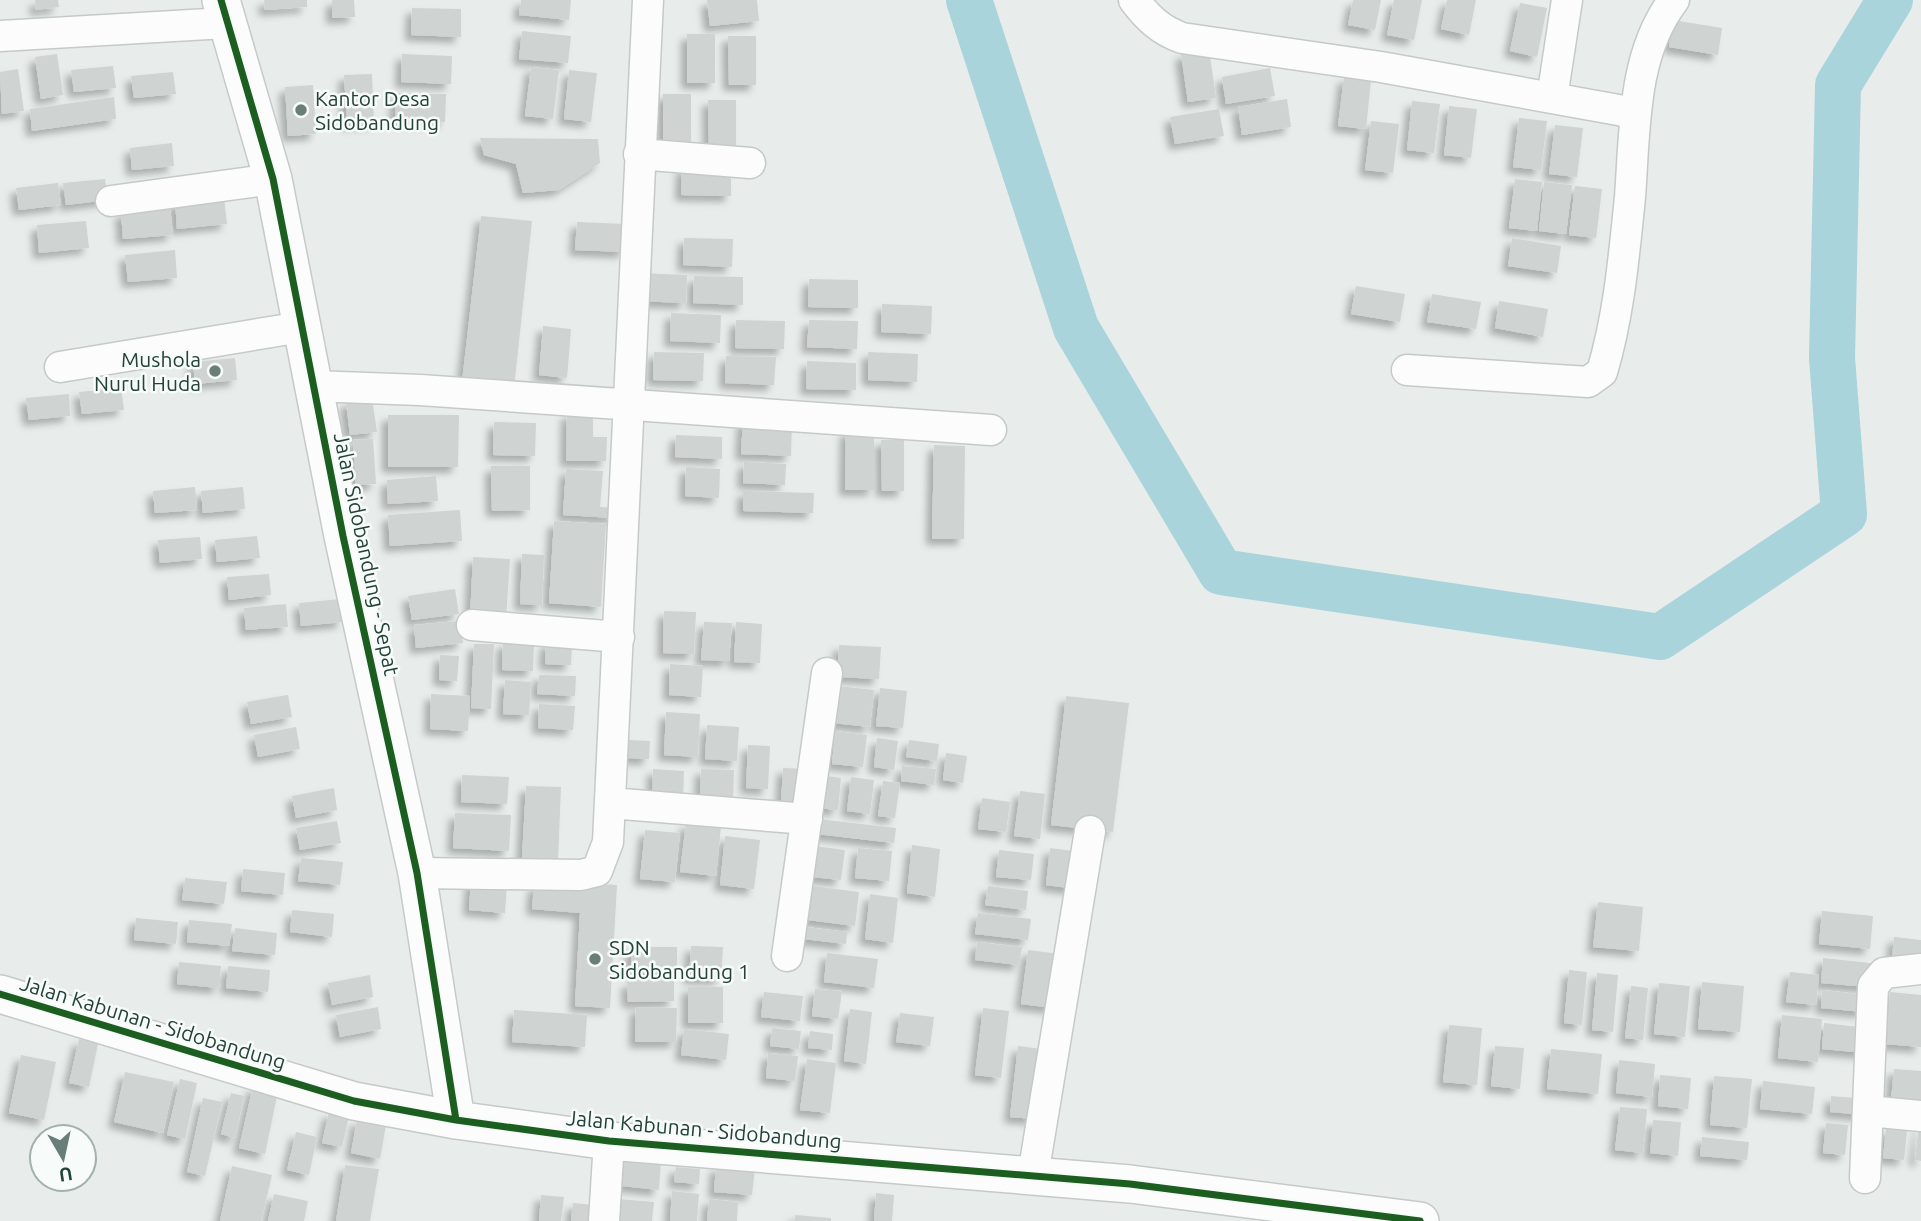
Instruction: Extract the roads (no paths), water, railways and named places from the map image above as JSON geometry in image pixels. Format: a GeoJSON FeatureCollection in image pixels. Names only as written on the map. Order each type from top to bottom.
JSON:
{"type":"FeatureCollection","features":[{"type":"Feature","properties":{"kind":"street"},"geometry":{"type":"LineString","coordinates":[[417,873],[581,875],[597,871],[608,842],[648,0]]}},
{"type":"Feature","properties":{"kind":"street"},"geometry":{"type":"LineString","coordinates":[[1134,0],[1147,18],[1166,32],[1182,38],[1381,67],[1635,113]]}},
{"type":"Feature","properties":{"kind":"street"},"geometry":{"type":"LineString","coordinates":[[1552,98],[1567,0]]}},
{"type":"Feature","properties":{"kind":"street"},"geometry":{"type":"LineString","coordinates":[[1407,370],[1588,382],[1598,378],[1606,359],[1619,296],[1635,113],[1651,42],[1674,0]]}},
{"type":"Feature","properties":{"kind":"street"},"geometry":{"type":"LineString","coordinates":[[0,36],[224,12]]}},
{"type":"Feature","properties":{"kind":"street","name":"Jalan Sidobandung - Sepat"},"geometry":{"type":"LineString","coordinates":[[224,12],[273,178],[313,386],[417,873],[456,1120]]}},
{"type":"Feature","properties":{"kind":"street"},"geometry":{"type":"LineString","coordinates":[[639,154],[750,163]]}},
{"type":"Feature","properties":{"kind":"street"},"geometry":{"type":"LineString","coordinates":[[111,201],[273,178]]}},
{"type":"Feature","properties":{"kind":"street"},"geometry":{"type":"LineString","coordinates":[[60,367],[302,327]]}},
{"type":"Feature","properties":{"kind":"street"},"geometry":{"type":"LineString","coordinates":[[313,386],[991,430]]}},
{"type":"Feature","properties":{"kind":"street"},"geometry":{"type":"LineString","coordinates":[[472,625],[619,637]]}},
{"type":"Feature","properties":{"kind":"street"},"geometry":{"type":"LineString","coordinates":[[787,956],[827,673]]}},
{"type":"Feature","properties":{"kind":"street"},"geometry":{"type":"LineString","coordinates":[[610,803],[807,819]]}},
{"type":"Feature","properties":{"kind":"street"},"geometry":{"type":"LineString","coordinates":[[1036,1158],[1090,831]]}},
{"type":"Feature","properties":{"kind":"street"},"geometry":{"type":"LineString","coordinates":[[1865,1178],[1872,986],[1884,973],[1921,969]]}},
{"type":"Feature","properties":{"kind":"street","name":"Jalan Kabunan - Sidobandung"},"geometry":{"type":"LineString","coordinates":[[0,994],[354,1101],[456,1120],[609,1141],[1036,1158],[1130,1184],[1420,1221]]}},
{"type":"Feature","properties":{"kind":"street"},"geometry":{"type":"LineString","coordinates":[[1868,1111],[1921,1116]]}},
{"type":"Feature","properties":{"kind":"street"},"geometry":{"type":"LineString","coordinates":[[604,1221],[609,1141]]}},
{"type":"Feature","properties":{"kind":"waterway"},"geometry":{"type":"LineString","coordinates":[[969,0],[1076,328],[1221,572],[1660,637],[1844,514],[1832,358],[1838,85],[1890,0]]}},
{"type":"Feature","properties":{"kind":"place","name":"Kantor Desa Sidobandung"},"geometry":{"type":"Point","coordinates":[301,110]}},
{"type":"Feature","properties":{"kind":"place","name":"Mushola Nurul Huda"},"geometry":{"type":"Point","coordinates":[215,371]}},
{"type":"Feature","properties":{"kind":"place","name":"SDN Sidobandung 1"},"geometry":{"type":"Point","coordinates":[595,959]}}]}
